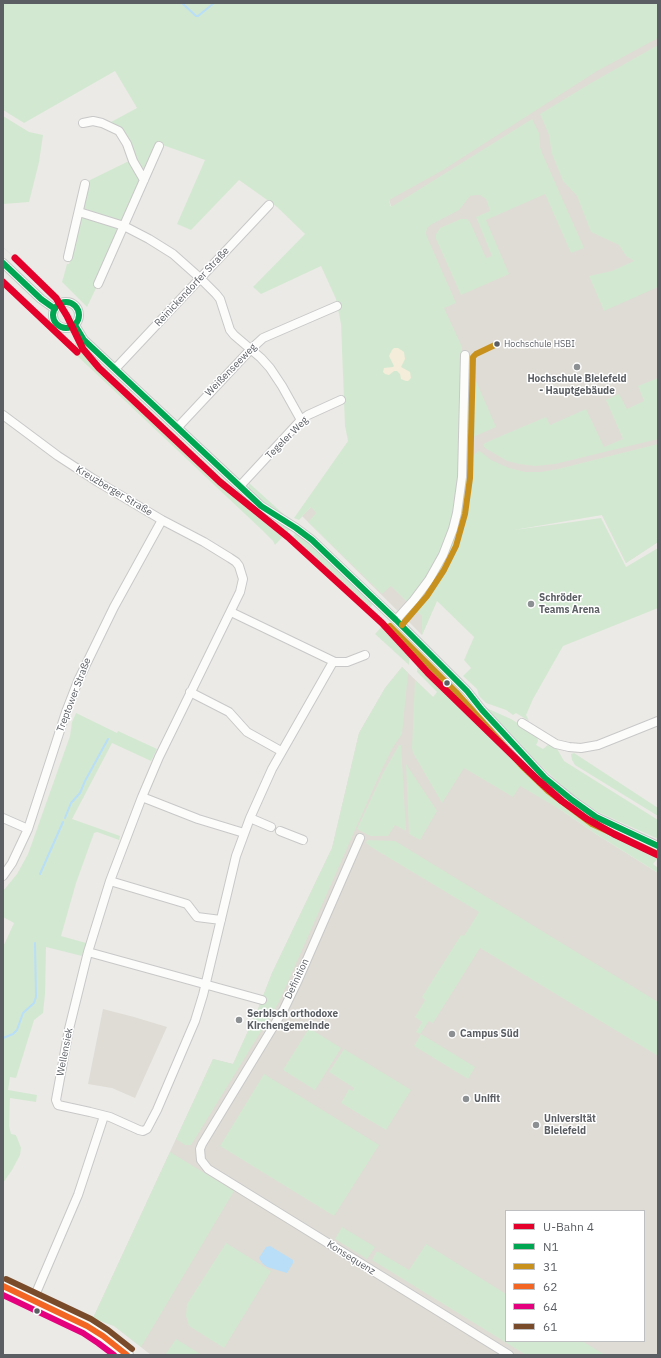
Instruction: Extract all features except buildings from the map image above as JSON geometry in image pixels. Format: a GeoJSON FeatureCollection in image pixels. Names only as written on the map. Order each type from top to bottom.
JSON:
{"type":"FeatureCollection","features":[{"type":"Feature","properties":{"kind":"main road"},"geometry":{"type":"LineString","coordinates":[[3,1286],[87,1326],[99,1333],[127,1355]]}},
{"type":"Feature","properties":{"kind":"street"},"geometry":{"type":"LineString","coordinates":[[83,122],[93,121],[102,123],[119,131],[127,144],[133,161],[144,180]]}},
{"type":"Feature","properties":{"kind":"street"},"geometry":{"type":"LineString","coordinates":[[98,284],[159,146]]}},
{"type":"Feature","properties":{"kind":"street"},"geometry":{"type":"LineString","coordinates":[[68,257],[85,184]]}},
{"type":"Feature","properties":{"kind":"street","name":"Reinickendorfer Straße"},"geometry":{"type":"LineString","coordinates":[[115,369],[269,205]]}},
{"type":"Feature","properties":{"kind":"street"},"geometry":{"type":"LineString","coordinates":[[79,212],[124,226],[162,246],[200,278],[220,300],[230,330],[251,348],[270,368],[302,420]]}},
{"type":"Feature","properties":{"kind":"street"},"geometry":{"type":"LineString","coordinates":[[3,263],[41,299],[54,309]]}},
{"type":"Feature","properties":{"kind":"street"},"geometry":{"type":"LineString","coordinates":[[64,302],[74,306],[77,309],[79,316],[74,325],[64,328],[56,324],[53,317],[54,309],[64,302]]}},
{"type":"Feature","properties":{"kind":"street","name":"Weißenseeweg"},"geometry":{"type":"LineString","coordinates":[[178,427],[251,348],[263,338],[337,306]]}},
{"type":"Feature","properties":{"kind":"street"},"geometry":{"type":"LineString","coordinates":[[74,325],[84,340],[261,506],[312,540],[396,620],[467,691],[528,761],[553,785],[596,817],[658,846]]}},
{"type":"Feature","properties":{"kind":"street"},"geometry":{"type":"LineString","coordinates":[[396,620],[429,580],[443,555],[453,529],[460,499],[462,477],[465,355]]}},
{"type":"Feature","properties":{"kind":"street","name":"Tegeler Weg"},"geometry":{"type":"LineString","coordinates":[[240,486],[302,420],[308,415],[341,400]]}},
{"type":"Feature","properties":{"kind":"street","name":"Kreuzberger Straße"},"geometry":{"type":"LineString","coordinates":[[3,415],[58,456],[120,496],[230,558]]}},
{"type":"Feature","properties":{"kind":"street","name":"Treptower Straße"},"geometry":{"type":"LineString","coordinates":[[3,876],[12,863],[28,829],[66,712],[78,681],[114,607],[162,520]]}},
{"type":"Feature","properties":{"kind":"street","name":"Wellensiek"},"geometry":{"type":"LineString","coordinates":[[230,558],[239,566],[243,579],[240,592],[190,692],[142,797],[110,881],[88,952],[69,1029],[56,1103],[60,1107],[104,1116],[143,1131],[147,1129],[157,1110],[190,1034],[206,985],[236,856],[244,833],[265,782],[333,662]]}},
{"type":"Feature","properties":{"kind":"street"},"geometry":{"type":"LineString","coordinates":[[231,612],[333,662],[347,662],[365,655]]}},
{"type":"Feature","properties":{"kind":"street"},"geometry":{"type":"LineString","coordinates":[[190,692],[229,712],[247,732],[282,751]]}},
{"type":"Feature","properties":{"kind":"street"},"geometry":{"type":"LineString","coordinates":[[522,723],[543,740],[562,746],[581,748],[598,745],[658,720]]}},
{"type":"Feature","properties":{"kind":"street"},"geometry":{"type":"LineString","coordinates":[[142,797],[198,819],[244,833]]}},
{"type":"Feature","properties":{"kind":"street"},"geometry":{"type":"LineString","coordinates":[[3,818],[28,829]]}},
{"type":"Feature","properties":{"kind":"street"},"geometry":{"type":"LineString","coordinates":[[250,818],[271,827]]}},
{"type":"Feature","properties":{"kind":"street"},"geometry":{"type":"LineString","coordinates":[[280,831],[303,840]]}},
{"type":"Feature","properties":{"kind":"street","name":"Definition"},"geometry":{"type":"LineString","coordinates":[[200,1155],[202,1144],[284,1009],[360,838]]}},
{"type":"Feature","properties":{"kind":"street"},"geometry":{"type":"LineString","coordinates":[[110,881],[187,904],[197,917],[221,920]]}},
{"type":"Feature","properties":{"kind":"street"},"geometry":{"type":"LineString","coordinates":[[88,952],[262,1000]]}},
{"type":"Feature","properties":{"kind":"street"},"geometry":{"type":"LineString","coordinates":[[33,1300],[72,1210],[85,1176],[104,1116]]}},
{"type":"Feature","properties":{"kind":"street","name":"Konsequenz"},"geometry":{"type":"LineString","coordinates":[[200,1155],[201,1160],[208,1170],[509,1355]]}},
{"type":"Feature","properties":{"kind":"shaded area"},"geometry":{"type":"Polygon","coordinates":[[[658,3],[658,542],[626,563],[602,515],[469,527],[422,635],[302,516],[311,507],[338,492],[394,214],[389,200],[658,3]]]}},
{"type":"Feature","properties":{"kind":"shaded area","name":"Campus Süd"},"geometry":{"type":"Polygon","coordinates":[[[402,667],[433,697],[561,810],[658,873],[658,1355],[151,1355],[114,1326],[93,1318],[213,1059],[233,1064],[258,1009],[272,973],[332,848],[359,733],[385,688],[402,667]]]}},
{"type":"Feature","properties":{"kind":"shaded area"},"geometry":{"type":"Polygon","coordinates":[[[103,1009],[167,1027],[135,1098],[112,1088],[88,1084],[103,1009]]]}},
{"type":"Feature","properties":{"kind":"green space"},"geometry":{"type":"Polygon","coordinates":[[[3,3],[658,3],[658,38],[597,71],[443,170],[389,200],[391,207],[532,119],[539,133],[542,153],[584,248],[571,253],[545,194],[486,220],[509,274],[461,295],[436,239],[436,234],[440,228],[461,219],[467,219],[470,222],[486,258],[492,256],[476,217],[490,211],[486,199],[480,195],[470,196],[459,210],[427,228],[427,237],[456,303],[444,308],[462,347],[457,486],[453,514],[445,541],[420,585],[407,602],[391,586],[382,594],[308,522],[316,513],[311,507],[299,520],[294,518],[348,441],[345,426],[341,324],[336,299],[321,266],[261,294],[253,287],[305,234],[277,207],[239,180],[191,230],[177,224],[205,160],[157,143],[122,220],[85,209],[82,204],[88,181],[131,160],[122,130],[111,122],[137,108],[115,71],[24,123],[3,110],[3,3]]]}},
{"type":"Feature","properties":{"kind":"green space"},"geometry":{"type":"Polygon","coordinates":[[[658,45],[658,287],[604,311],[589,276],[612,271],[634,261],[626,256],[619,245],[591,232],[577,196],[563,181],[552,154],[549,135],[540,114],[658,45]]]}},
{"type":"Feature","properties":{"kind":"green space"},"geometry":{"type":"Polygon","coordinates":[[[3,116],[29,132],[43,135],[39,162],[29,202],[3,204],[3,116]]]}},
{"type":"Feature","properties":{"kind":"green space"},"geometry":{"type":"Polygon","coordinates":[[[84,217],[116,227],[117,230],[97,286],[87,307],[62,282],[67,264],[69,264],[79,220],[84,217]]]}},
{"type":"Feature","properties":{"kind":"green space"},"geometry":{"type":"Polygon","coordinates":[[[77,339],[92,352],[90,354],[236,491],[238,490],[268,518],[290,529],[275,545],[262,530],[72,351],[77,339]]]}},
{"type":"Feature","properties":{"kind":"green space"},"geometry":{"type":"Polygon","coordinates":[[[469,365],[496,427],[473,437],[468,435],[467,431],[469,365]]]}},
{"type":"Feature","properties":{"kind":"green space"},"geometry":{"type":"Polygon","coordinates":[[[658,378],[658,439],[555,464],[535,466],[507,461],[485,448],[483,445],[546,417],[550,425],[586,409],[604,447],[623,439],[606,400],[619,394],[627,409],[644,401],[638,386],[658,378]]]}},
{"type":"Feature","properties":{"kind":"green space"},"geometry":{"type":"Polygon","coordinates":[[[658,444],[658,542],[626,563],[602,515],[514,530],[601,518],[626,567],[658,548],[658,608],[563,646],[533,699],[526,715],[529,721],[516,713],[513,715],[506,710],[486,703],[479,696],[477,689],[463,676],[471,668],[464,660],[474,637],[437,601],[422,635],[422,616],[416,611],[442,575],[438,572],[452,545],[461,515],[467,468],[472,457],[478,451],[491,460],[509,468],[525,472],[541,472],[658,444]]]}},
{"type":"Feature","properties":{"kind":"green space"},"geometry":{"type":"Polygon","coordinates":[[[249,483],[290,520],[266,506],[248,490],[249,483]]]}},
{"type":"Feature","properties":{"kind":"green space"},"geometry":{"type":"Polygon","coordinates":[[[296,533],[310,543],[373,604],[370,608],[292,537],[296,533]]]}},
{"type":"Feature","properties":{"kind":"green space"},"geometry":{"type":"Polygon","coordinates":[[[385,623],[410,649],[409,665],[375,634],[385,623]]]}},
{"type":"Feature","properties":{"kind":"green space"},"geometry":{"type":"Polygon","coordinates":[[[418,658],[446,687],[452,681],[490,729],[537,776],[575,808],[602,825],[658,851],[658,858],[653,864],[658,868],[658,873],[561,810],[520,786],[513,797],[464,768],[442,803],[413,753],[412,748],[415,680],[433,697],[437,692],[417,672],[418,658]]]}},
{"type":"Feature","properties":{"kind":"green space"},"geometry":{"type":"Polygon","coordinates":[[[402,667],[408,673],[402,734],[393,747],[382,769],[279,1002],[193,1142],[191,1145],[185,1145],[176,1139],[213,1059],[233,1064],[258,1009],[272,973],[332,848],[359,733],[385,688],[402,667]]]}},
{"type":"Feature","properties":{"kind":"green space"},"geometry":{"type":"Polygon","coordinates":[[[484,707],[511,719],[534,733],[537,736],[538,741],[536,745],[543,749],[549,744],[556,747],[564,761],[658,820],[658,839],[598,812],[579,800],[527,753],[484,707]]]}},
{"type":"Feature","properties":{"kind":"green space"},"geometry":{"type":"Polygon","coordinates":[[[76,713],[117,733],[118,731],[157,749],[151,761],[112,743],[72,819],[120,836],[119,840],[97,832],[94,833],[76,883],[61,936],[86,943],[82,956],[46,947],[43,1013],[34,1020],[16,1078],[10,1077],[8,1090],[37,1095],[36,1102],[10,1098],[9,1126],[11,1134],[16,1135],[21,1148],[20,1155],[3,1183],[3,947],[14,923],[3,917],[3,891],[17,874],[28,854],[70,736],[72,722],[76,713]]]}},
{"type":"Feature","properties":{"kind":"green space"},"geometry":{"type":"Polygon","coordinates":[[[399,745],[401,745],[406,831],[395,825],[388,836],[370,836],[357,829],[383,773],[399,745]]]}},
{"type":"Feature","properties":{"kind":"green space"},"geometry":{"type":"Polygon","coordinates":[[[574,753],[658,808],[658,816],[575,765],[571,754],[574,753]]]}},
{"type":"Feature","properties":{"kind":"green space"},"geometry":{"type":"Polygon","coordinates":[[[406,764],[437,811],[420,840],[409,834],[406,764]]]}},
{"type":"Feature","properties":{"kind":"green space"},"geometry":{"type":"Polygon","coordinates":[[[367,840],[395,841],[658,1002],[658,1056],[480,948],[433,1023],[429,1021],[420,1034],[416,1032],[422,1022],[415,1017],[425,1000],[422,997],[461,935],[464,936],[479,912],[371,847],[366,843],[367,840]]]}},
{"type":"Feature","properties":{"kind":"green space"},"geometry":{"type":"Polygon","coordinates":[[[309,1028],[341,1048],[315,1090],[283,1070],[309,1028]]]}},
{"type":"Feature","properties":{"kind":"green space"},"geometry":{"type":"Polygon","coordinates":[[[421,1034],[475,1067],[468,1079],[414,1046],[421,1034]]]}},
{"type":"Feature","properties":{"kind":"green space"},"geometry":{"type":"Polygon","coordinates":[[[344,1049],[411,1090],[386,1130],[341,1103],[349,1089],[353,1091],[354,1088],[329,1072],[344,1049]]]}},
{"type":"Feature","properties":{"kind":"green space"},"geometry":{"type":"Polygon","coordinates":[[[264,1074],[379,1145],[334,1216],[220,1146],[264,1074]]]}},
{"type":"Feature","properties":{"kind":"green space"},"geometry":{"type":"Polygon","coordinates":[[[170,1152],[234,1191],[141,1347],[114,1326],[93,1318],[170,1152]]]}},
{"type":"Feature","properties":{"kind":"green space"},"geometry":{"type":"Polygon","coordinates":[[[342,1227],[375,1247],[367,1259],[335,1239],[342,1227]]]}},
{"type":"Feature","properties":{"kind":"green space"},"geometry":{"type":"Polygon","coordinates":[[[226,1243],[271,1271],[224,1348],[189,1326],[186,1316],[187,1304],[226,1243]]]}},
{"type":"Feature","properties":{"kind":"green space"},"geometry":{"type":"Polygon","coordinates":[[[426,1244],[505,1293],[505,1342],[584,1342],[605,1355],[526,1355],[372,1260],[377,1251],[409,1270],[426,1244]]]}},
{"type":"Feature","properties":{"kind":"green space"},"geometry":{"type":"Polygon","coordinates":[[[176,1339],[202,1355],[165,1355],[176,1339]]]}},
{"type":"Feature","properties":{"kind":"sand"},"geometry":{"type":"Polygon","coordinates":[[[394,348],[398,348],[404,352],[405,359],[401,367],[410,372],[411,378],[408,381],[401,379],[400,374],[397,371],[394,371],[389,375],[383,372],[384,368],[394,366],[389,356],[394,348]]]}},
{"type":"Feature","properties":{"kind":"water"},"geometry":{"type":"Polygon","coordinates":[[[270,1246],[293,1260],[293,1263],[287,1273],[267,1267],[262,1263],[259,1258],[266,1247],[270,1246]]]}},
{"type":"Feature","properties":{"kind":"waterway"},"geometry":{"type":"LineString","coordinates":[[182,3],[196,16],[214,3]]}},
{"type":"Feature","properties":{"kind":"waterway"},"geometry":{"type":"LineString","coordinates":[[65,818],[71,803],[80,793],[108,739]]}},
{"type":"Feature","properties":{"kind":"waterway"},"geometry":{"type":"LineString","coordinates":[[40,874],[63,822]]}},
{"type":"Feature","properties":{"kind":"waterway"},"geometry":{"type":"LineString","coordinates":[[3,1038],[13,1034],[17,1030],[23,1013],[34,1003],[36,997],[35,943]]}},
{"type":"Feature","properties":{"kind":"tram line"},"geometry":{"type":"LineString","coordinates":[[3,247],[15,258]]}},
{"type":"Feature","properties":{"kind":"metro line","name":"4"},"geometry":{"type":"LineString","coordinates":[[15,258],[56,298],[67,316],[83,349],[99,368],[220,482],[288,537],[382,623],[428,673],[539,781],[562,801],[587,819],[658,855]]}},
{"type":"Feature","properties":{"kind":"metro line","name":"4"},"geometry":{"type":"LineString","coordinates":[[3,282],[77,352]]}},
{"type":"Feature","properties":{"kind":"transit line","name":"N1"},"geometry":{"type":"LineString","coordinates":[[3,263],[41,299],[55,309]]}},
{"type":"Feature","properties":{"kind":"transit line","name":"N1"},"geometry":{"type":"LineString","coordinates":[[66,302],[75,306],[79,315],[75,324],[66,328],[57,324],[53,315],[57,306],[66,302]]}},
{"type":"Feature","properties":{"kind":"transit line","name":"N1"},"geometry":{"type":"LineString","coordinates":[[75,325],[84,340],[261,506],[312,540],[396,620],[467,691],[482,710],[545,778],[596,817],[658,846]]}},
{"type":"Feature","properties":{"kind":"transit line","name":"31"},"geometry":{"type":"LineString","coordinates":[[402,625],[427,596],[444,570],[456,546],[465,514],[470,478],[473,357],[476,354],[497,344]]}},
{"type":"Feature","properties":{"kind":"transit line","name":"31"},"geometry":{"type":"LineString","coordinates":[[390,626],[456,692],[522,766],[548,791],[592,824],[655,853]]}},
{"type":"Feature","properties":{"kind":"transit line","name":"61"},"geometry":{"type":"LineString","coordinates":[[6,1279],[91,1319],[132,1349]]}},
{"type":"Feature","properties":{"kind":"transit line","name":"62"},"geometry":{"type":"LineString","coordinates":[[3,1286],[87,1326],[103,1336],[127,1355]]}},
{"type":"Feature","properties":{"kind":"transit line","name":"64"},"geometry":{"type":"LineString","coordinates":[[3,1295],[83,1333],[114,1355]]}},
{"type":"Feature","properties":{"kind":"place","name":"Hochschule HSBI"},"geometry":{"type":"Point","coordinates":[497,344]}},
{"type":"Feature","properties":{"kind":"place","name":"Hochschule Bielefeld - Hauptgebäude"},"geometry":{"type":"Point","coordinates":[577,367]}},
{"type":"Feature","properties":{"kind":"place","name":"Schröder Teams Arena"},"geometry":{"type":"Point","coordinates":[531,604]}},
{"type":"Feature","properties":{"kind":"place","name":"Serbisch orthodoxe Kirchengemeinde"},"geometry":{"type":"Point","coordinates":[239,1020]}},
{"type":"Feature","properties":{"kind":"place","name":"Campus Süd"},"geometry":{"type":"Point","coordinates":[452,1034]}},
{"type":"Feature","properties":{"kind":"place","name":"Unifit"},"geometry":{"type":"Point","coordinates":[466,1099]}},
{"type":"Feature","properties":{"kind":"place","name":"Universität Bielefeld"},"geometry":{"type":"Point","coordinates":[536,1125]}}]}
